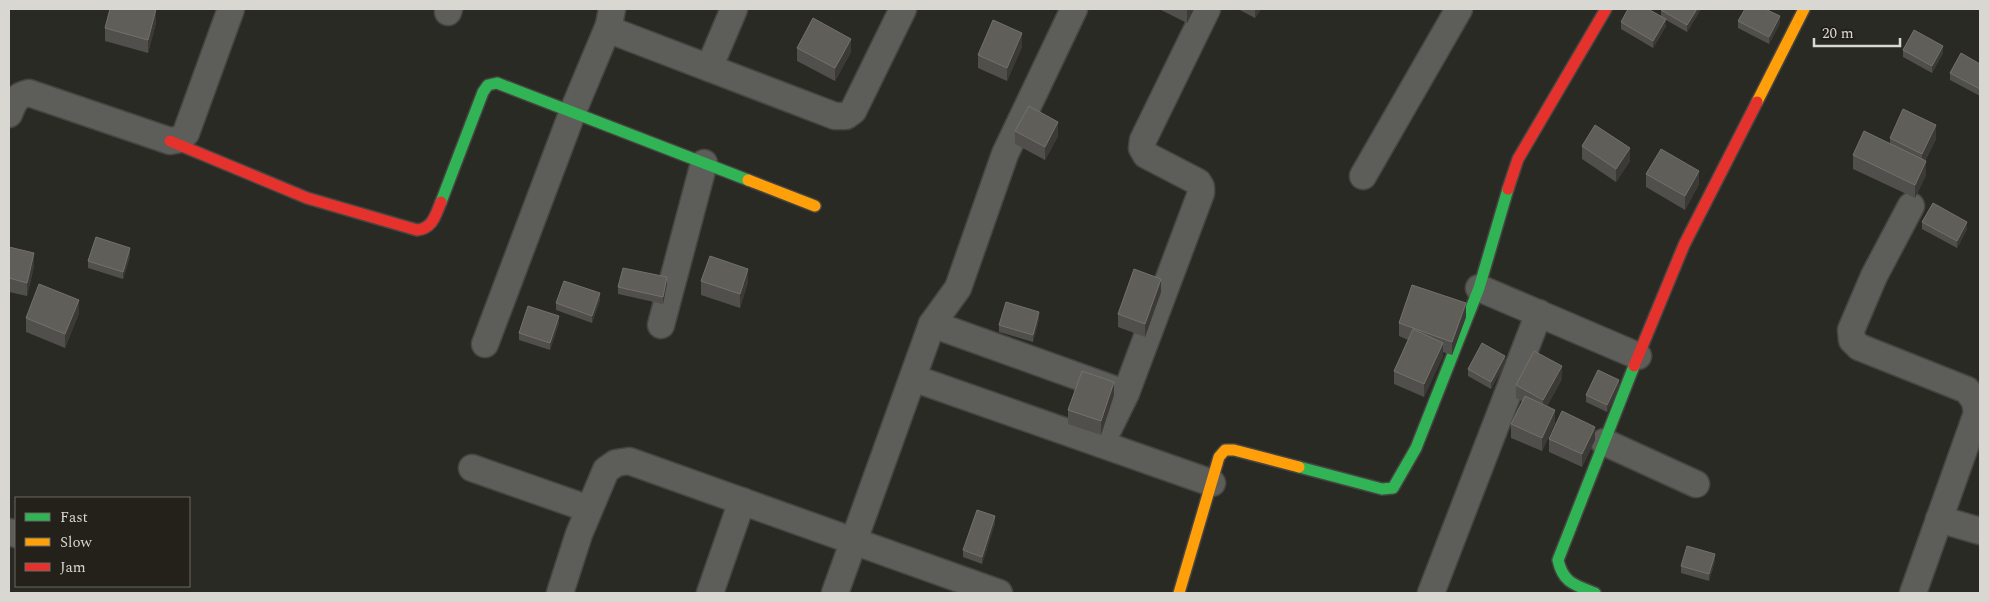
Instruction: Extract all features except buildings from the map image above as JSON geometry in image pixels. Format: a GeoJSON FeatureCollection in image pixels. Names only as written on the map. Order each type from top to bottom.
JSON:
{"type":"FeatureCollection","features":[{"type":"Feature","properties":{"kind":"street"},"geometry":{"type":"LineString","coordinates":[[170,141],[181,139],[186,133],[231,9]]}},
{"type":"Feature","properties":{"kind":"street"},"geometry":{"type":"LineString","coordinates":[[709,68],[734,9]]}},
{"type":"Feature","properties":{"kind":"street"},"geometry":{"type":"LineString","coordinates":[[611,17],[615,32],[835,116],[846,116],[853,111],[903,9]]}},
{"type":"Feature","properties":{"kind":"street"},"geometry":{"type":"LineString","coordinates":[[835,593],[932,324],[958,288],[1005,154],[1074,9]]}},
{"type":"Feature","properties":{"kind":"street"},"geometry":{"type":"LineString","coordinates":[[1101,444],[1126,394],[1201,193],[1201,187],[1198,182],[1146,155],[1142,148],[1143,140],[1207,9]]}},
{"type":"Feature","properties":{"kind":"street"},"geometry":{"type":"LineString","coordinates":[[1363,176],[1458,9]]}},
{"type":"Feature","properties":{"kind":"street"},"geometry":{"type":"LineString","coordinates":[[1179,593],[1219,457],[1225,450],[1234,450],[1382,489],[1393,488],[1416,448],[1479,288],[1518,159],[1606,9]]}},
{"type":"Feature","properties":{"kind":"street"},"geometry":{"type":"LineString","coordinates":[[1595,593],[1568,581],[1559,572],[1558,560],[1684,245],[1804,9]]}},
{"type":"Feature","properties":{"kind":"street"},"geometry":{"type":"LineString","coordinates":[[486,344],[611,17]]}},
{"type":"Feature","properties":{"kind":"street"},"geometry":{"type":"LineString","coordinates":[[9,114],[20,95],[29,93],[170,141],[307,198],[417,230],[425,229],[433,222],[483,92],[488,85],[498,84],[574,111],[815,206]]}},
{"type":"Feature","properties":{"kind":"street"},"geometry":{"type":"LineString","coordinates":[[661,326],[704,162]]}},
{"type":"Feature","properties":{"kind":"street"},"geometry":{"type":"LineString","coordinates":[[1911,206],[1874,276],[1851,330],[1852,340],[1859,348],[1967,390],[1975,401],[1977,413],[1913,593]]}},
{"type":"Feature","properties":{"kind":"street"},"geometry":{"type":"LineString","coordinates":[[1479,288],[1638,356]]}},
{"type":"Feature","properties":{"kind":"street"},"geometry":{"type":"LineString","coordinates":[[1431,593],[1539,314]]}},
{"type":"Feature","properties":{"kind":"street"},"geometry":{"type":"LineString","coordinates":[[932,324],[1126,394]]}},
{"type":"Feature","properties":{"kind":"street"},"geometry":{"type":"LineString","coordinates":[[913,378],[1212,483]]}},
{"type":"Feature","properties":{"kind":"street"},"geometry":{"type":"LineString","coordinates":[[1604,442],[1696,484]]}},
{"type":"Feature","properties":{"kind":"street"},"geometry":{"type":"LineString","coordinates":[[560,593],[579,534],[606,470],[616,463],[629,461],[999,593]]}},
{"type":"Feature","properties":{"kind":"street"},"geometry":{"type":"LineString","coordinates":[[472,468],[590,509]]}},
{"type":"Feature","properties":{"kind":"street"},"geometry":{"type":"LineString","coordinates":[[710,593],[742,501]]}},
{"type":"Feature","properties":{"kind":"street"},"geometry":{"type":"LineString","coordinates":[[1939,519],[1980,531]]}},
{"type":"Feature","properties":{"kind":"traffic: fast"},"geometry":{"type":"LineString","coordinates":[[441,202],[483,92],[488,85],[497,83],[748,180]]}},
{"type":"Feature","properties":{"kind":"traffic: fast"},"geometry":{"type":"LineString","coordinates":[[1299,467],[1382,489],[1393,488],[1416,448],[1479,288],[1508,189]]}},
{"type":"Feature","properties":{"kind":"traffic: fast"},"geometry":{"type":"LineString","coordinates":[[1595,593],[1571,582],[1563,574],[1558,560],[1634,366]]}},
{"type":"Feature","properties":{"kind":"traffic: slow"},"geometry":{"type":"LineString","coordinates":[[1757,102],[1804,9]]}},
{"type":"Feature","properties":{"kind":"traffic: slow"},"geometry":{"type":"LineString","coordinates":[[748,180],[815,206]]}},
{"type":"Feature","properties":{"kind":"traffic: slow"},"geometry":{"type":"LineString","coordinates":[[1179,593],[1219,457],[1225,450],[1234,450],[1299,467]]}},
{"type":"Feature","properties":{"kind":"traffic: jam"},"geometry":{"type":"LineString","coordinates":[[1508,189],[1518,159],[1606,9]]}},
{"type":"Feature","properties":{"kind":"traffic: jam"},"geometry":{"type":"LineString","coordinates":[[1634,366],[1684,245],[1757,102]]}},
{"type":"Feature","properties":{"kind":"traffic: jam"},"geometry":{"type":"LineString","coordinates":[[170,141],[307,198],[417,230],[430,224],[441,202]]}}]}
